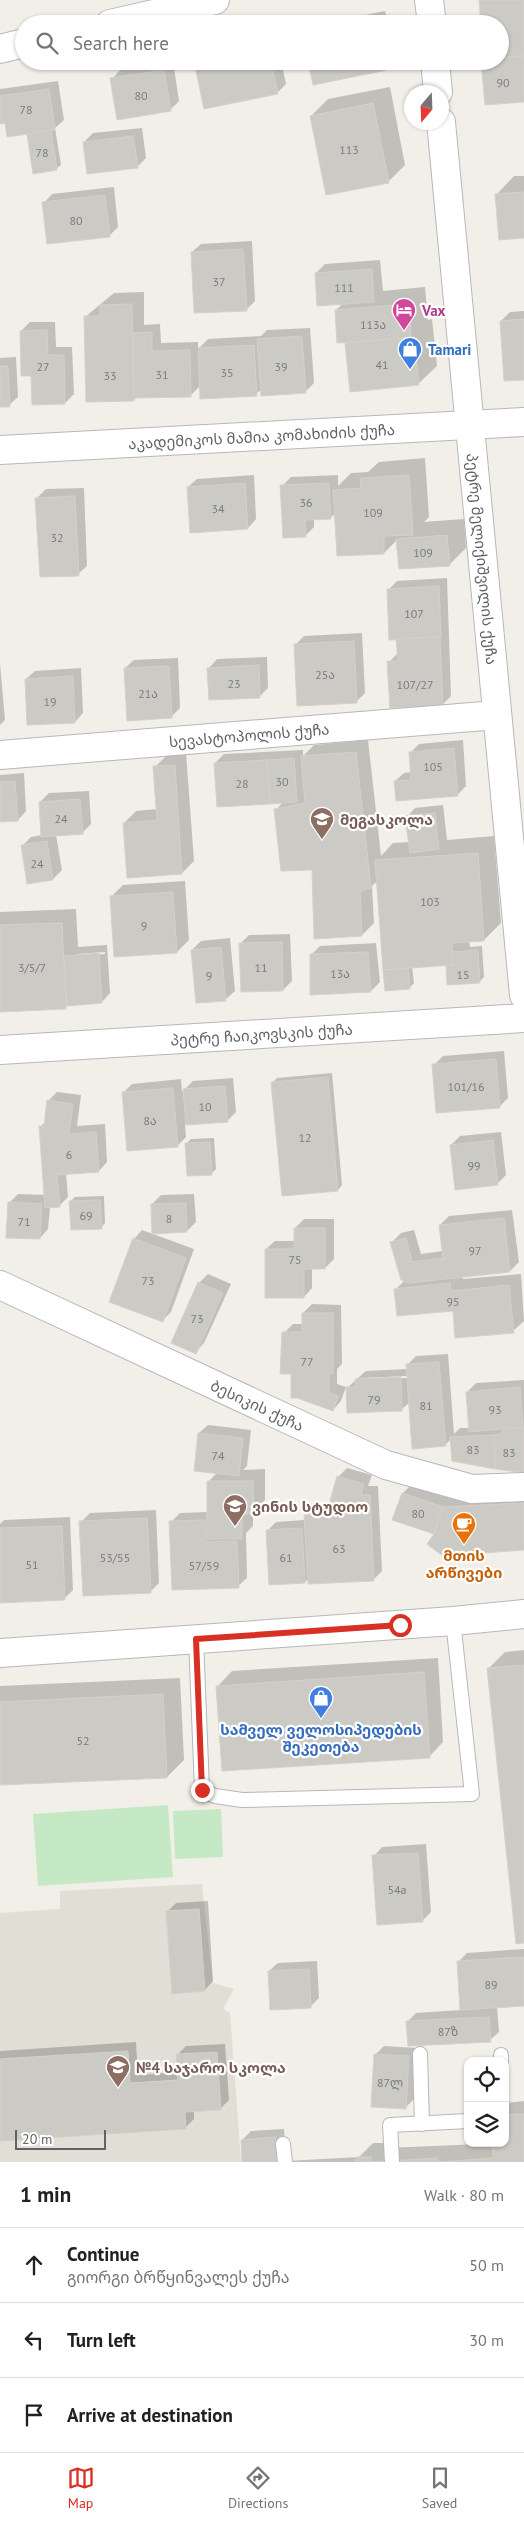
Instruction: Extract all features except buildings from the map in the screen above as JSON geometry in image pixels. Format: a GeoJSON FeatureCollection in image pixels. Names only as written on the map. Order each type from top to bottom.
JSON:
{"type":"FeatureCollection","features":[{"type":"Feature","properties":{"kind":"street"},"geometry":{"type":"LineString","coordinates":[[149,15],[215,0]]}},
{"type":"Feature","properties":{"kind":"street"},"geometry":{"type":"LineString","coordinates":[[429,0],[431,15]]}},
{"type":"Feature","properties":{"kind":"street"},"geometry":{"type":"LineString","coordinates":[[0,49],[15,46]]}},
{"type":"Feature","properties":{"kind":"street"},"geometry":{"type":"LineString","coordinates":[[436,70],[437,85]]}},
{"type":"Feature","properties":{"kind":"street","name":"პეტრე მელიქიშვილის ქუჩა"},"geometry":{"type":"LineString","coordinates":[[442,130],[524,995]]}},
{"type":"Feature","properties":{"kind":"street","name":"აკადემიკოს მამია კომახიძის ქუჩა"},"geometry":{"type":"LineString","coordinates":[[0,450],[524,422]]}},
{"type":"Feature","properties":{"kind":"street","name":"სევასტოპოლის ქუჩა"},"geometry":{"type":"LineString","coordinates":[[0,755],[497,715]]}},
{"type":"Feature","properties":{"kind":"street","name":"პეტრე ჩაიკოვსკის ქუჩა"},"geometry":{"type":"LineString","coordinates":[[0,1050],[524,1018]]}},
{"type":"Feature","properties":{"kind":"street","name":"ბესიკის ქუჩა"},"geometry":{"type":"LineString","coordinates":[[0,1285],[386,1464],[472,1489],[524,1487]]}},
{"type":"Feature","properties":{"kind":"street"},"geometry":{"type":"LineString","coordinates":[[0,1653],[452,1621],[524,1614]]}},
{"type":"Feature","properties":{"kind":"lane"},"geometry":{"type":"LineString","coordinates":[[196,1639],[202,1790],[215,1796],[242,1800],[472,1794],[452,1621]]}},
{"type":"Feature","properties":{"kind":"lane"},"geometry":{"type":"LineString","coordinates":[[420,2054],[422,2124]]}},
{"type":"Feature","properties":{"kind":"lane"},"geometry":{"type":"LineString","coordinates":[[392,2161],[390,2125],[464,2121]]}},
{"type":"Feature","properties":{"kind":"lane"},"geometry":{"type":"LineString","coordinates":[[283,2144],[285,2162]]}},
{"type":"Feature","properties":{"kind":"shaded area","name":"№4 საჯარო სკოლა"},"geometry":{"type":"Polygon","coordinates":[[[202,1884],[213,1983],[234,1989],[223,2009],[230,2013],[241,2162],[0,2162],[0,1913],[60,1909],[60,1891],[202,1884]]]}},
{"type":"Feature","properties":{"kind":"green space"},"geometry":{"type":"Polygon","coordinates":[[[168,1805],[173,1877],[38,1886],[33,1814],[168,1805]]]}},
{"type":"Feature","properties":{"kind":"green space"},"geometry":{"type":"Polygon","coordinates":[[[221,1809],[223,1857],[175,1859],[173,1811],[221,1809]]]}},
{"type":"Feature","properties":{"kind":"place","name":"Vax"},"geometry":{"type":"Point","coordinates":[404,331]}},
{"type":"Feature","properties":{"kind":"place","name":"Tamari"},"geometry":{"type":"Point","coordinates":[410,370]}},
{"type":"Feature","properties":{"kind":"place","name":"მეგასკოლა"},"geometry":{"type":"Point","coordinates":[322,840]}},
{"type":"Feature","properties":{"kind":"place","name":"ვინის სტუდიო"},"geometry":{"type":"Point","coordinates":[235,1527]}},
{"type":"Feature","properties":{"kind":"place","name":"მთის არწივები"},"geometry":{"type":"Point","coordinates":[464,1545]}},
{"type":"Feature","properties":{"kind":"place","name":"სამველ ველოსიპედების შეკეთება"},"geometry":{"type":"Point","coordinates":[321,1719]}},
{"type":"Feature","properties":{"kind":"place","name":"№4 საჯარო სკოლა"},"geometry":{"type":"Point","coordinates":[118,2088]}},
{"type":"Feature","properties":{"kind":"route"},"geometry":{"type":"LineString","coordinates":[[202,1790],[196,1639],[400,1625]]}}]}
